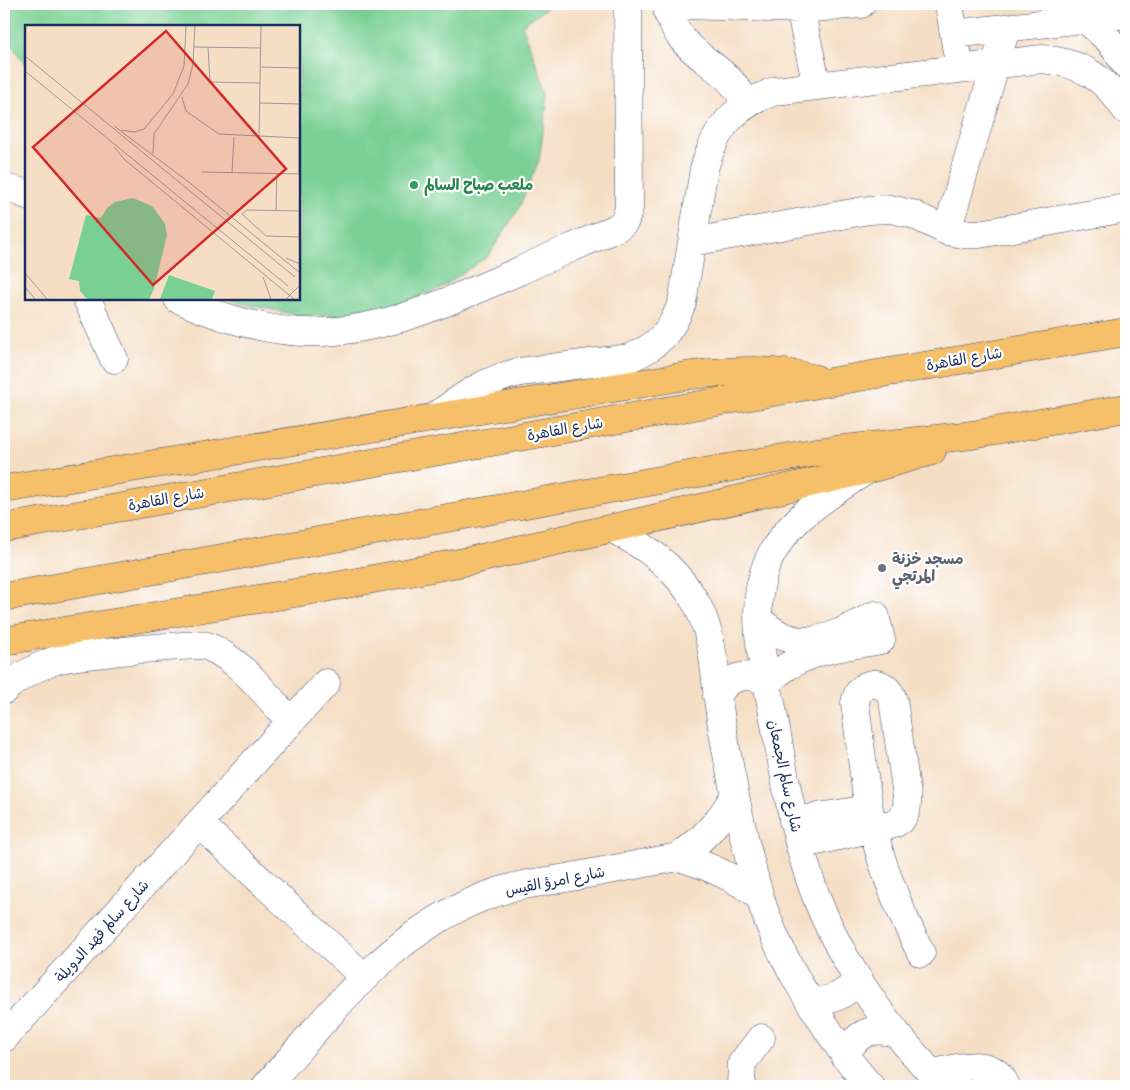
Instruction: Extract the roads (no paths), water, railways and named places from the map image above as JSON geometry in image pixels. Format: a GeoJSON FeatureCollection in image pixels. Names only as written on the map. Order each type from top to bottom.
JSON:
{"type":"FeatureCollection","features":[{"type":"Feature","properties":{"kind":"main road","name":"شارع القاهرة"},"geometry":{"type":"LineString","coordinates":[[4,528],[830,382],[1126,332]]}},
{"type":"Feature","properties":{"kind":"main road"},"geometry":{"type":"LineString","coordinates":[[4,489],[692,374],[748,370],[776,371],[830,382]]}},
{"type":"Feature","properties":{"kind":"main road"},"geometry":{"type":"LineString","coordinates":[[4,596],[817,452],[972,435],[1126,408]]}},
{"type":"Feature","properties":{"kind":"main road"},"geometry":{"type":"LineString","coordinates":[[4,641],[325,588],[469,560],[613,529],[866,470],[926,452],[972,435]]}},
{"type":"Feature","properties":{"kind":"street"},"geometry":{"type":"LineString","coordinates":[[181,300],[253,325],[321,332],[354,328],[421,312],[454,300],[618,227],[625,221],[630,208],[628,4]]}},
{"type":"Feature","properties":{"kind":"street"},"geometry":{"type":"LineString","coordinates":[[746,104],[738,88],[731,81],[684,42],[674,28],[667,9],[688,5],[800,9],[861,4]]}},
{"type":"Feature","properties":{"kind":"street"},"geometry":{"type":"LineString","coordinates":[[949,4],[960,69]]}},
{"type":"Feature","properties":{"kind":"street"},"geometry":{"type":"LineString","coordinates":[[800,9],[817,86]]}},
{"type":"Feature","properties":{"kind":"street"},"geometry":{"type":"LineString","coordinates":[[954,34],[1126,14]]}},
{"type":"Feature","properties":{"kind":"street"},"geometry":{"type":"LineString","coordinates":[[1085,19],[1109,40],[1126,65]]}},
{"type":"Feature","properties":{"kind":"street"},"geometry":{"type":"LineString","coordinates":[[947,231],[1006,28]]}},
{"type":"Feature","properties":{"kind":"street"},"geometry":{"type":"LineString","coordinates":[[433,418],[476,388],[504,376],[520,372],[630,358],[644,352],[657,343],[668,332],[682,304],[704,169],[710,148],[720,129],[734,113],[746,104],[775,91],[1042,59],[1060,61],[1077,66],[1093,74],[1107,86],[1126,110]]}},
{"type":"Feature","properties":{"kind":"street"},"geometry":{"type":"LineString","coordinates":[[4,188],[25,194]]}},
{"type":"Feature","properties":{"kind":"street"},"geometry":{"type":"LineString","coordinates":[[692,242],[869,210],[890,209],[912,214],[947,231],[979,234],[1126,208]]}},
{"type":"Feature","properties":{"kind":"street"},"geometry":{"type":"LineString","coordinates":[[86,300],[114,359]]}},
{"type":"Feature","properties":{"kind":"street","name":"شارع سالم الجمعان"},"geometry":{"type":"LineString","coordinates":[[866,470],[806,511],[790,527],[776,546],[766,566],[760,589],[758,618],[760,647],[796,833],[814,891],[834,936],[858,979],[895,1032],[937,1080]]}},
{"type":"Feature","properties":{"kind":"street"},"geometry":{"type":"LineString","coordinates":[[613,529],[652,552],[668,565],[682,580],[702,616],[709,636],[734,796],[759,895],[780,949],[808,1000],[845,1057],[870,1086]]}},
{"type":"Feature","properties":{"kind":"street"},"geometry":{"type":"LineString","coordinates":[[717,696],[729,681],[738,677],[758,677],[767,682],[789,664],[808,655],[828,650],[878,627],[816,641],[802,641],[784,636],[767,627],[758,618]]}},
{"type":"Feature","properties":{"kind":"street"},"geometry":{"type":"LineString","coordinates":[[4,690],[18,678],[54,661],[177,646],[206,645],[235,662],[291,722]]}},
{"type":"Feature","properties":{"kind":"street","name":"شارع سالم فهد الدويلة"},"geometry":{"type":"LineString","coordinates":[[7,1028],[200,824],[326,683]]}},
{"type":"Feature","properties":{"kind":"street","name":"شارع امرؤ القيس"},"geometry":{"type":"LineString","coordinates":[[266,1086],[364,977],[414,934],[453,911],[479,899],[514,887],[678,857],[696,845],[711,831],[734,796]]}},
{"type":"Feature","properties":{"kind":"street"},"geometry":{"type":"LineString","coordinates":[[796,833],[871,819],[890,882],[921,953]]}},
{"type":"Feature","properties":{"kind":"street"},"geometry":{"type":"LineString","coordinates":[[200,824],[364,977]]}},
{"type":"Feature","properties":{"kind":"street","name":"شارع امرؤ القيس"},"geometry":{"type":"LineString","coordinates":[[678,857],[721,871],[759,895]]}},
{"type":"Feature","properties":{"kind":"street"},"geometry":{"type":"LineString","coordinates":[[808,1000],[818,1002],[836,998],[858,979]]}},
{"type":"Feature","properties":{"kind":"street"},"geometry":{"type":"LineString","coordinates":[[845,1057],[849,1048],[864,1034],[874,1030],[895,1032]]}},
{"type":"Feature","properties":{"kind":"street"},"geometry":{"type":"LineString","coordinates":[[741,1086],[742,1063],[761,1038]]}},
{"type":"Feature","properties":{"kind":"street"},"geometry":{"type":"LineString","coordinates":[[937,1080],[967,1066],[978,1065],[989,1068],[998,1074],[1006,1086]]}},
{"type":"Feature","properties":{"kind":"place","name":"ملعب صباح السالم"},"geometry":{"type":"Point","coordinates":[414,185]}},
{"type":"Feature","properties":{"kind":"place","name":"مسجد خزنة المرتجي"},"geometry":{"type":"Point","coordinates":[882,568]}}]}
